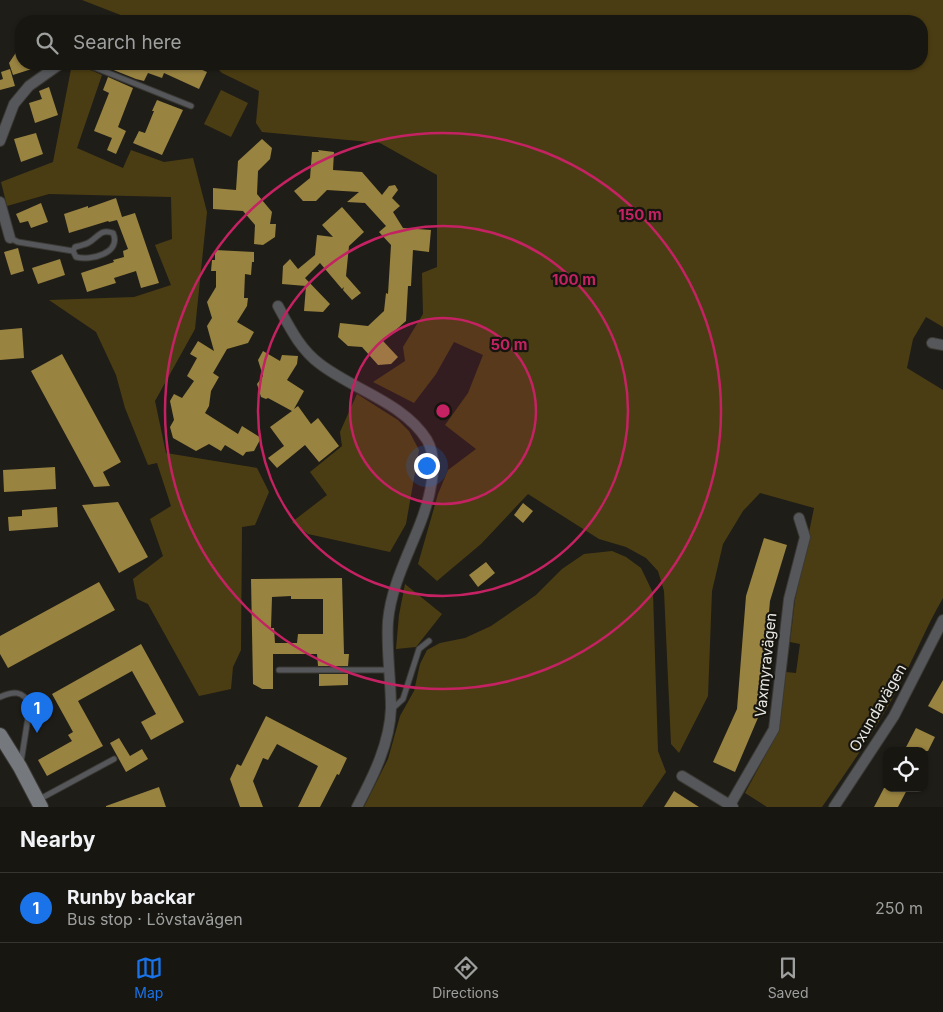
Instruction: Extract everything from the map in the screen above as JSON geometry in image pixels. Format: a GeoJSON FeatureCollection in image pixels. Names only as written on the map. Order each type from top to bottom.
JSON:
{"type":"FeatureCollection","features":[{"type":"Feature","properties":{"kind":"street"},"geometry":{"type":"LineString","coordinates":[[0,141],[14,104],[29,86],[52,70]]}},
{"type":"Feature","properties":{"kind":"street"},"geometry":{"type":"LineString","coordinates":[[0,202],[10,238]]}},
{"type":"Feature","properties":{"kind":"street"},"geometry":{"type":"LineString","coordinates":[[278,306],[300,344],[320,364],[417,425],[428,442],[434,464],[421,522],[396,583],[388,620],[391,710],[386,739],[374,776],[357,807]]}},
{"type":"Feature","properties":{"kind":"street"},"geometry":{"type":"LineString","coordinates":[[932,343],[943,345]]}},
{"type":"Feature","properties":{"kind":"street","name":"Vaxmyravägen"},"geometry":{"type":"LineString","coordinates":[[732,806],[774,729],[789,599],[805,537],[799,518]]}},
{"type":"Feature","properties":{"kind":"street","name":"Oxundavägen"},"geometry":{"type":"LineString","coordinates":[[834,807],[894,716],[943,620]]}},
{"type":"Feature","properties":{"kind":"street"},"geometry":{"type":"LineString","coordinates":[[0,735],[20,767],[39,804]]}},
{"type":"Feature","properties":{"kind":"street"},"geometry":{"type":"LineString","coordinates":[[682,776],[732,806]]}},
{"type":"Feature","properties":{"kind":"lane"},"geometry":{"type":"LineString","coordinates":[[101,70],[191,106]]}},
{"type":"Feature","properties":{"kind":"lane"},"geometry":{"type":"LineString","coordinates":[[107,231],[113,233],[116,239],[115,245],[110,252],[84,259],[76,257],[73,251],[75,247],[89,243],[99,233],[107,231]]}},
{"type":"Feature","properties":{"kind":"lane"},"geometry":{"type":"LineString","coordinates":[[10,238],[18,242],[73,251]]}},
{"type":"Feature","properties":{"kind":"lane"},"geometry":{"type":"LineString","coordinates":[[391,710],[403,699],[419,649],[428,641]]}},
{"type":"Feature","properties":{"kind":"lane"},"geometry":{"type":"LineString","coordinates":[[279,670],[389,670]]}},
{"type":"Feature","properties":{"kind":"lane"},"geometry":{"type":"LineString","coordinates":[[0,697],[19,693],[26,697],[30,705],[20,767]]}},
{"type":"Feature","properties":{"kind":"lane"},"geometry":{"type":"LineString","coordinates":[[39,804],[114,759]]}},
{"type":"Feature","properties":{"kind":"shaded area"},"geometry":{"type":"Polygon","coordinates":[[[82,0],[943,0],[943,327],[926,317],[913,339],[907,368],[943,390],[943,598],[890,704],[822,807],[767,807],[745,793],[779,730],[786,672],[796,673],[800,644],[790,642],[795,600],[814,508],[760,493],[743,511],[723,544],[712,591],[708,696],[679,753],[671,744],[664,591],[658,571],[646,558],[626,547],[599,539],[528,494],[481,544],[437,581],[418,564],[438,494],[448,470],[476,449],[445,425],[468,393],[483,355],[454,342],[436,374],[414,403],[373,382],[405,361],[403,347],[423,314],[422,273],[437,267],[437,175],[380,143],[262,132],[256,123],[259,91],[219,70],[928,70],[928,15],[121,15],[82,0]]]}},
{"type":"Feature","properties":{"kind":"shaded area"},"geometry":{"type":"Polygon","coordinates":[[[71,70],[91,70],[102,75],[77,148],[123,168],[131,150],[164,162],[193,158],[207,212],[195,329],[155,401],[166,453],[257,468],[269,492],[255,525],[242,527],[241,650],[233,667],[231,689],[199,696],[148,604],[137,599],[133,579],[163,556],[150,519],[171,506],[157,463],[148,465],[125,408],[116,375],[96,332],[49,300],[134,297],[171,285],[155,245],[172,239],[171,197],[49,194],[7,206],[1,182],[53,162],[71,70]]]}},
{"type":"Feature","properties":{"kind":"shaded area"},"geometry":{"type":"Polygon","coordinates":[[[221,90],[248,103],[231,137],[204,124],[221,90]]]}},
{"type":"Feature","properties":{"kind":"shaded area"},"geometry":{"type":"Polygon","coordinates":[[[357,394],[398,420],[409,431],[419,450],[406,524],[390,552],[308,534],[292,522],[327,495],[310,472],[342,446],[340,432],[357,394]]]}},
{"type":"Feature","properties":{"kind":"shaded area"},"geometry":{"type":"Polygon","coordinates":[[[612,551],[626,557],[641,568],[653,593],[658,751],[666,772],[642,807],[364,807],[388,759],[400,716],[414,691],[420,664],[427,650],[440,643],[465,638],[491,626],[536,595],[562,569],[584,554],[612,551]]]}},
{"type":"Feature","properties":{"kind":"shaded area"},"geometry":{"type":"Polygon","coordinates":[[[405,584],[442,614],[416,647],[396,649],[399,615],[405,584]]]}},
{"type":"Feature","properties":{"kind":"building"},"geometry":{"type":"Polygon","coordinates":[[[15,54],[15,70],[29,70],[13,75],[9,63],[15,54]]]}},
{"type":"Feature","properties":{"kind":"building"},"geometry":{"type":"Polygon","coordinates":[[[10,69],[15,86],[0,90],[0,80],[3,79],[1,72],[10,69]]]}},
{"type":"Feature","properties":{"kind":"building"},"geometry":{"type":"Polygon","coordinates":[[[114,70],[202,70],[207,72],[199,89],[164,73],[162,78],[148,73],[144,81],[114,70]]]}},
{"type":"Feature","properties":{"kind":"building"},"geometry":{"type":"Polygon","coordinates":[[[108,77],[133,88],[118,127],[126,131],[116,154],[107,150],[112,138],[94,131],[109,93],[103,90],[108,77]]]}},
{"type":"Feature","properties":{"kind":"building"},"geometry":{"type":"Polygon","coordinates":[[[49,87],[58,115],[35,123],[29,103],[42,99],[39,91],[49,87]]]}},
{"type":"Feature","properties":{"kind":"building"},"geometry":{"type":"Polygon","coordinates":[[[157,100],[183,110],[162,155],[133,143],[139,131],[145,133],[157,100]]]}},
{"type":"Feature","properties":{"kind":"building"},"geometry":{"type":"Polygon","coordinates":[[[36,133],[43,154],[21,162],[14,139],[36,133]]]}},
{"type":"Feature","properties":{"kind":"building"},"geometry":{"type":"Polygon","coordinates":[[[262,139],[272,148],[270,159],[258,171],[257,194],[272,212],[270,224],[276,224],[275,237],[263,245],[254,244],[255,225],[243,211],[213,209],[213,188],[236,190],[238,161],[262,139]]]}},
{"type":"Feature","properties":{"kind":"building"},"geometry":{"type":"Polygon","coordinates":[[[318,150],[334,152],[333,170],[362,172],[382,195],[389,186],[395,185],[398,190],[392,198],[400,206],[393,212],[403,228],[431,230],[429,252],[413,250],[411,286],[408,286],[406,321],[383,341],[398,357],[391,364],[378,365],[362,347],[348,346],[338,337],[340,323],[368,326],[384,311],[386,293],[388,294],[391,245],[379,232],[386,226],[365,203],[347,202],[359,192],[327,190],[316,201],[303,201],[294,191],[310,178],[312,152],[319,152],[318,150]]]}},
{"type":"Feature","properties":{"kind":"building"},"geometry":{"type":"Polygon","coordinates":[[[116,198],[122,217],[135,213],[159,283],[141,288],[136,271],[114,278],[116,283],[87,292],[81,273],[124,257],[123,251],[128,249],[117,220],[69,233],[64,214],[116,198]]]}},
{"type":"Feature","properties":{"kind":"building"},"geometry":{"type":"Polygon","coordinates":[[[41,203],[48,222],[31,228],[28,221],[20,223],[16,214],[41,203]]]}},
{"type":"Feature","properties":{"kind":"building"},"geometry":{"type":"Polygon","coordinates":[[[342,207],[364,232],[349,246],[346,276],[361,293],[352,300],[343,290],[344,287],[342,289],[320,263],[305,278],[330,304],[323,312],[304,311],[306,286],[282,284],[283,266],[290,259],[298,269],[315,255],[317,235],[333,237],[322,225],[342,207]]]}},
{"type":"Feature","properties":{"kind":"building"},"geometry":{"type":"Polygon","coordinates":[[[18,248],[24,271],[11,275],[4,252],[18,248]]]}},
{"type":"Feature","properties":{"kind":"building"},"geometry":{"type":"Polygon","coordinates":[[[215,250],[254,252],[251,275],[245,274],[244,298],[248,298],[247,306],[237,322],[254,332],[248,343],[227,349],[213,373],[219,377],[211,391],[209,406],[205,413],[238,434],[242,426],[261,438],[254,451],[246,452],[243,456],[225,445],[221,451],[209,444],[196,451],[173,438],[170,427],[174,420],[170,401],[174,394],[182,398],[194,381],[187,376],[197,358],[190,354],[198,341],[214,351],[207,326],[212,318],[207,302],[216,287],[216,271],[211,271],[212,260],[215,260],[215,250]]]}},
{"type":"Feature","properties":{"kind":"building"},"geometry":{"type":"Polygon","coordinates":[[[60,259],[65,275],[38,284],[32,268],[60,259]]]}},
{"type":"Feature","properties":{"kind":"building"},"geometry":{"type":"Polygon","coordinates":[[[22,328],[24,358],[0,360],[0,330],[22,328]]]}},
{"type":"Feature","properties":{"kind":"building"},"geometry":{"type":"Polygon","coordinates":[[[263,351],[280,361],[282,355],[298,356],[297,364],[287,380],[304,391],[294,409],[298,406],[311,424],[318,418],[339,446],[319,462],[305,445],[277,468],[268,458],[284,446],[270,427],[292,411],[268,398],[261,397],[257,384],[263,376],[258,360],[263,351]]]}},
{"type":"Feature","properties":{"kind":"building"},"geometry":{"type":"Polygon","coordinates":[[[62,354],[121,462],[103,472],[110,486],[94,487],[31,371],[62,354]]]}},
{"type":"Feature","properties":{"kind":"building"},"geometry":{"type":"Polygon","coordinates":[[[55,467],[56,489],[4,492],[3,470],[55,467]]]}},
{"type":"Feature","properties":{"kind":"building"},"geometry":{"type":"Polygon","coordinates":[[[118,502],[148,557],[119,573],[82,505],[118,502]]]}},
{"type":"Feature","properties":{"kind":"building"},"geometry":{"type":"Polygon","coordinates":[[[523,503],[533,511],[523,523],[514,515],[523,503]]]}},
{"type":"Feature","properties":{"kind":"building"},"geometry":{"type":"Polygon","coordinates":[[[57,507],[58,527],[9,531],[8,517],[22,516],[22,510],[57,507]]]}},
{"type":"Feature","properties":{"kind":"building"},"geometry":{"type":"Polygon","coordinates":[[[764,538],[787,545],[770,601],[760,713],[735,772],[713,762],[737,709],[746,596],[764,538]]]}},
{"type":"Feature","properties":{"kind":"building"},"geometry":{"type":"Polygon","coordinates":[[[486,562],[495,573],[478,587],[469,575],[486,562]]]}},
{"type":"Feature","properties":{"kind":"building"},"geometry":{"type":"Polygon","coordinates":[[[342,578],[344,654],[349,654],[348,666],[318,666],[317,654],[273,654],[273,689],[262,689],[253,684],[251,579],[342,578]],[[291,596],[272,597],[271,628],[274,628],[275,643],[297,643],[298,634],[323,634],[323,599],[291,599],[291,596]]]}},
{"type":"Feature","properties":{"kind":"building"},"geometry":{"type":"Polygon","coordinates":[[[99,582],[115,610],[8,668],[0,654],[0,636],[99,582]]]}},
{"type":"Feature","properties":{"kind":"building"},"geometry":{"type":"Polygon","coordinates":[[[141,644],[184,722],[151,740],[141,722],[156,714],[132,671],[78,701],[103,746],[47,776],[38,760],[72,741],[68,735],[73,732],[52,694],[141,644]]]}},
{"type":"Feature","properties":{"kind":"building"},"geometry":{"type":"Polygon","coordinates":[[[319,674],[348,674],[348,685],[319,686],[319,674]]]}},
{"type":"Feature","properties":{"kind":"building"},"geometry":{"type":"Polygon","coordinates":[[[943,680],[943,714],[928,706],[943,680]]]}},
{"type":"Feature","properties":{"kind":"building"},"geometry":{"type":"Polygon","coordinates":[[[266,716],[347,758],[320,807],[298,807],[318,766],[277,744],[268,760],[263,758],[253,781],[263,807],[240,807],[230,779],[237,764],[241,766],[266,716]]]}},
{"type":"Feature","properties":{"kind":"building"},"geometry":{"type":"Polygon","coordinates":[[[916,728],[935,737],[928,751],[928,747],[906,747],[916,728]]]}},
{"type":"Feature","properties":{"kind":"building"},"geometry":{"type":"Polygon","coordinates":[[[119,738],[130,756],[142,749],[148,759],[126,772],[110,743],[119,738]]]}},
{"type":"Feature","properties":{"kind":"building"},"geometry":{"type":"Polygon","coordinates":[[[159,787],[166,807],[106,807],[106,806],[159,787]]]}},
{"type":"Feature","properties":{"kind":"building"},"geometry":{"type":"Polygon","coordinates":[[[883,790],[883,792],[906,792],[898,807],[874,807],[883,790]]]}},
{"type":"Feature","properties":{"kind":"building"},"geometry":{"type":"Polygon","coordinates":[[[674,791],[699,807],[664,807],[674,791]]]}},
{"type":"Feature","properties":{"kind":"place","name":"Runby backar"},"geometry":{"type":"Point","coordinates":[37,733]}}]}
